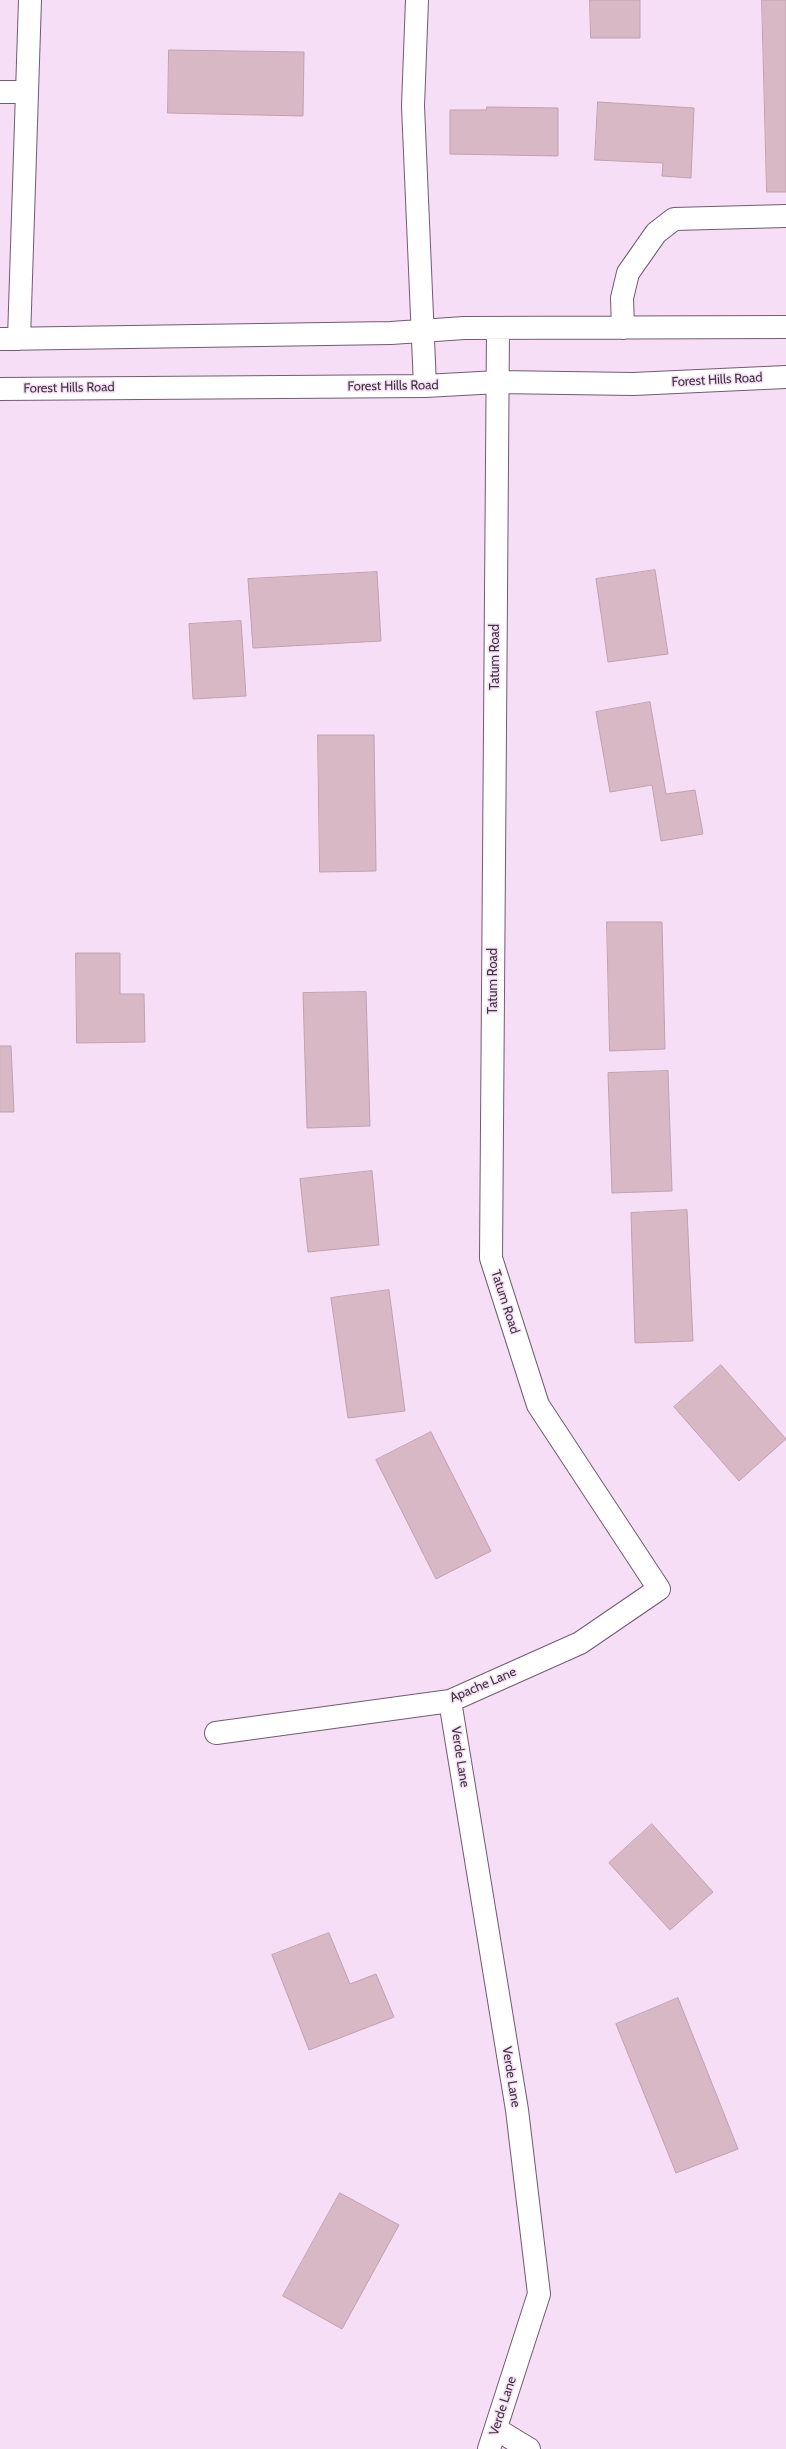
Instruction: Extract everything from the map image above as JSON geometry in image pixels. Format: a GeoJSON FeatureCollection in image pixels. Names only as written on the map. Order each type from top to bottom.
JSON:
{"type":"FeatureCollection","features":[{"type":"Feature","properties":{"kind":"street"},"geometry":{"type":"LineString","coordinates":[[30,0],[27,92],[10,339],[422,331],[464,328],[786,327]]}},
{"type":"Feature","properties":{"kind":"street"},"geometry":{"type":"LineString","coordinates":[[417,0],[412,106],[425,386]]}},
{"type":"Feature","properties":{"kind":"street"},"geometry":{"type":"LineString","coordinates":[[0,92],[27,92]]}},
{"type":"Feature","properties":{"kind":"street"},"geometry":{"type":"LineString","coordinates":[[623,328],[622,298],[628,272],[656,233],[674,219],[786,216]]}},
{"type":"Feature","properties":{"kind":"street","name":"Tatum Road"},"geometry":{"type":"LineString","coordinates":[[498,329],[491,1258],[538,1405],[658,1589]]}},
{"type":"Feature","properties":{"kind":"street","name":"Forest Hills Road"},"geometry":{"type":"LineString","coordinates":[[0,389],[425,386],[498,382],[634,384],[786,376]]}},
{"type":"Feature","properties":{"kind":"street","name":"Apache Lane"},"geometry":{"type":"LineString","coordinates":[[216,1733],[450,1701],[580,1643],[658,1589]]}},
{"type":"Feature","properties":{"kind":"street","name":"Verde Lane"},"geometry":{"type":"LineString","coordinates":[[450,1701],[517,2110],[539,2294],[489,2449]]}},
{"type":"Feature","properties":{"kind":"street"},"geometry":{"type":"LineString","coordinates":[[496,2429],[529,2449]]}},
{"type":"Feature","properties":{"kind":"building"},"geometry":{"type":"Polygon","coordinates":[[[590,0],[640,0],[640,38],[591,38],[590,0]]]}},
{"type":"Feature","properties":{"kind":"building"},"geometry":{"type":"Polygon","coordinates":[[[762,0],[786,0],[786,192],[767,192],[762,0]]]}},
{"type":"Feature","properties":{"kind":"building"},"geometry":{"type":"Polygon","coordinates":[[[169,50],[304,52],[303,116],[168,113],[169,50]]]}},
{"type":"Feature","properties":{"kind":"building"},"geometry":{"type":"Polygon","coordinates":[[[598,102],[694,108],[691,178],[662,176],[663,163],[595,160],[598,102]]]}},
{"type":"Feature","properties":{"kind":"building"},"geometry":{"type":"Polygon","coordinates":[[[487,107],[558,108],[558,156],[450,154],[450,110],[486,110],[487,107]]]}},
{"type":"Feature","properties":{"kind":"building"},"geometry":{"type":"Polygon","coordinates":[[[655,570],[668,654],[608,662],[596,579],[655,570]]]}},
{"type":"Feature","properties":{"kind":"building"},"geometry":{"type":"Polygon","coordinates":[[[377,572],[381,641],[253,648],[248,579],[377,572]]]}},
{"type":"Feature","properties":{"kind":"building"},"geometry":{"type":"Polygon","coordinates":[[[241,621],[246,696],[193,699],[189,624],[241,621]]]}},
{"type":"Feature","properties":{"kind":"building"},"geometry":{"type":"Polygon","coordinates":[[[650,702],[666,794],[695,790],[703,834],[661,841],[652,785],[610,792],[596,712],[650,702]]]}},
{"type":"Feature","properties":{"kind":"building"},"geometry":{"type":"Polygon","coordinates":[[[318,735],[374,735],[376,871],[320,872],[318,735]]]}},
{"type":"Feature","properties":{"kind":"building"},"geometry":{"type":"Polygon","coordinates":[[[607,922],[662,922],[665,1049],[610,1051],[607,922]]]}},
{"type":"Feature","properties":{"kind":"building"},"geometry":{"type":"Polygon","coordinates":[[[76,953],[120,953],[120,994],[144,994],[145,1042],[77,1043],[76,953]]]}},
{"type":"Feature","properties":{"kind":"building"},"geometry":{"type":"Polygon","coordinates":[[[366,992],[370,1126],[307,1128],[303,993],[366,992]]]}},
{"type":"Feature","properties":{"kind":"building"},"geometry":{"type":"Polygon","coordinates":[[[0,1046],[11,1046],[14,1112],[0,1112],[0,1046]]]}},
{"type":"Feature","properties":{"kind":"building"},"geometry":{"type":"Polygon","coordinates":[[[668,1071],[672,1191],[612,1193],[608,1073],[668,1071]]]}},
{"type":"Feature","properties":{"kind":"building"},"geometry":{"type":"Polygon","coordinates":[[[372,1171],[379,1245],[308,1252],[300,1179],[372,1171]]]}},
{"type":"Feature","properties":{"kind":"building"},"geometry":{"type":"Polygon","coordinates":[[[687,1210],[693,1341],[635,1343],[631,1213],[687,1210]]]}},
{"type":"Feature","properties":{"kind":"building"},"geometry":{"type":"Polygon","coordinates":[[[389,1290],[405,1411],[348,1418],[331,1298],[389,1290]]]}},
{"type":"Feature","properties":{"kind":"building"},"geometry":{"type":"Polygon","coordinates":[[[721,1365],[786,1439],[739,1481],[674,1407],[721,1365]]]}},
{"type":"Feature","properties":{"kind":"building"},"geometry":{"type":"Polygon","coordinates":[[[431,1432],[491,1551],[436,1579],[376,1460],[431,1432]]]}},
{"type":"Feature","properties":{"kind":"building"},"geometry":{"type":"Polygon","coordinates":[[[652,1824],[713,1892],[670,1930],[609,1863],[652,1824]]]}},
{"type":"Feature","properties":{"kind":"building"},"geometry":{"type":"Polygon","coordinates":[[[329,1933],[350,1984],[376,1974],[394,2017],[309,2050],[272,1955],[329,1933]]]}},
{"type":"Feature","properties":{"kind":"building"},"geometry":{"type":"Polygon","coordinates":[[[678,1998],[738,2149],[676,2173],[616,2024],[678,1998]]]}},
{"type":"Feature","properties":{"kind":"building"},"geometry":{"type":"Polygon","coordinates":[[[340,2193],[399,2225],[342,2329],[283,2296],[340,2193]]]}}]}
